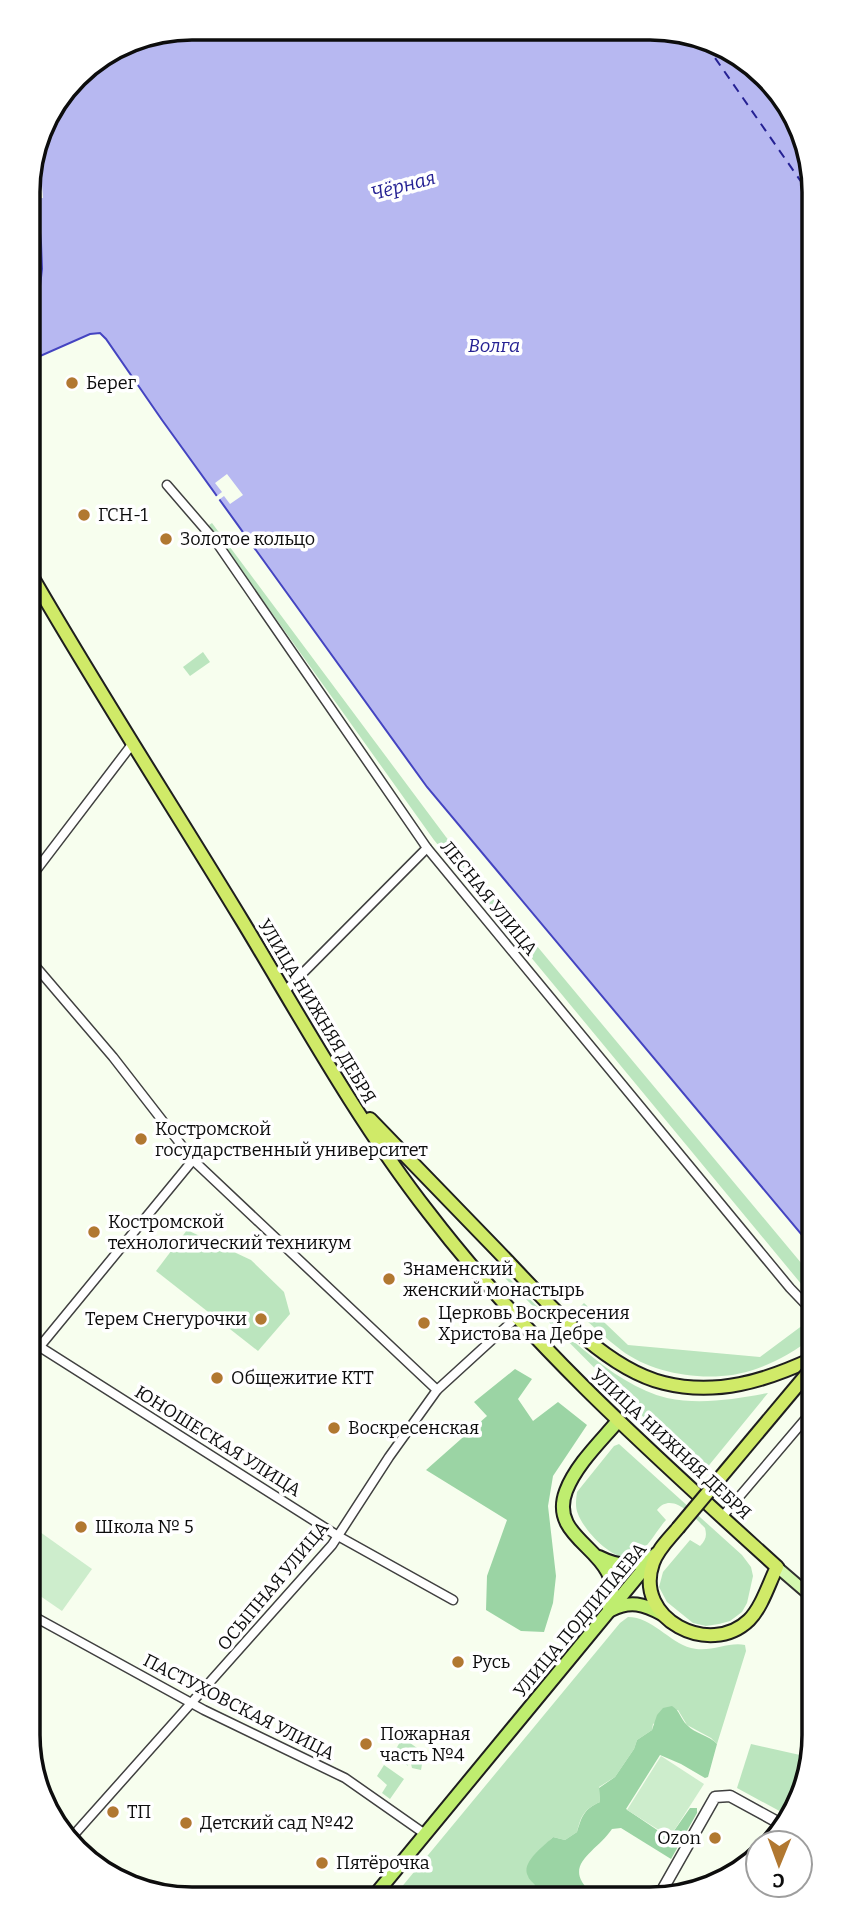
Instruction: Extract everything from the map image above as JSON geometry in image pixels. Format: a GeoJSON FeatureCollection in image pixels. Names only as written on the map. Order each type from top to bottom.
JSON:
{"type":"FeatureCollection","features":[{"type":"Feature","properties":{"kind":"highway","name":"УЛИЦА НИЖНЯЯ ДЕБРЯ"},"geometry":{"type":"LineString","coordinates":[[41,592],[93,682],[349,1098],[430,1216],[517,1317],[617,1422],[777,1567]]}},
{"type":"Feature","properties":{"kind":"highway"},"geometry":{"type":"LineString","coordinates":[[349,1098],[547,1301],[617,1363],[664,1384],[698,1388],[732,1387],[765,1380],[801,1364]]}},
{"type":"Feature","properties":{"kind":"highway","name":"УЛИЦА ПОДЛИПАЕВА"},"geometry":{"type":"LineString","coordinates":[[657,1554],[801,1380]]}},
{"type":"Feature","properties":{"kind":"highway"},"geometry":{"type":"LineString","coordinates":[[657,1554],[652,1566],[650,1590],[662,1614],[685,1630],[697,1634],[718,1634],[732,1630],[754,1614],[777,1567]]}},
{"type":"Feature","properties":{"kind":"main road"},"geometry":{"type":"LineString","coordinates":[[608,1612],[613,1593],[612,1580],[596,1556],[570,1529],[565,1517],[565,1493],[581,1466],[617,1422]]}},
{"type":"Feature","properties":{"kind":"main road"},"geometry":{"type":"LineString","coordinates":[[596,1556],[625,1566],[657,1554]]}},
{"type":"Feature","properties":{"kind":"main road","name":"УЛИЦА ПОДЛИПАЕВА"},"geometry":{"type":"LineString","coordinates":[[382,1887],[657,1554]]}},
{"type":"Feature","properties":{"kind":"main road","name":"УЛИЦА НИЖНЯЯ ДЕБРЯ"},"geometry":{"type":"LineString","coordinates":[[777,1567],[801,1588]]}},
{"type":"Feature","properties":{"kind":"main road"},"geometry":{"type":"LineString","coordinates":[[608,1612],[626,1603],[635,1603],[662,1614]]}},
{"type":"Feature","properties":{"kind":"street","name":"ЛЕСНАЯ УЛИЦА"},"geometry":{"type":"LineString","coordinates":[[167,485],[217,543],[427,848],[801,1299]]}},
{"type":"Feature","properties":{"kind":"street"},"geometry":{"type":"LineString","coordinates":[[41,864],[133,743]]}},
{"type":"Feature","properties":{"kind":"street"},"geometry":{"type":"LineString","coordinates":[[285,991],[427,848]]}},
{"type":"Feature","properties":{"kind":"street"},"geometry":{"type":"LineString","coordinates":[[40,972],[113,1057],[193,1160],[437,1390]]}},
{"type":"Feature","properties":{"kind":"street"},"geometry":{"type":"LineString","coordinates":[[40,1347],[193,1160]]}},
{"type":"Feature","properties":{"kind":"street","name":"ОСЫПНАЯ УЛИЦА"},"geometry":{"type":"LineString","coordinates":[[76,1832],[332,1545],[437,1390],[517,1317]]}},
{"type":"Feature","properties":{"kind":"street","name":"ЮНОШЕСКАЯ УЛИЦА"},"geometry":{"type":"LineString","coordinates":[[40,1347],[338,1535],[453,1600]]}},
{"type":"Feature","properties":{"kind":"street"},"geometry":{"type":"LineString","coordinates":[[722,1517],[801,1424]]}},
{"type":"Feature","properties":{"kind":"street","name":"ПАСТУХОВСКАЯ УЛИЦА"},"geometry":{"type":"LineString","coordinates":[[40,1620],[193,1703],[345,1778],[425,1834]]}},
{"type":"Feature","properties":{"kind":"street"},"geometry":{"type":"LineString","coordinates":[[665,1885],[710,1801],[715,1797],[722,1795],[734,1798],[775,1820]]}},
{"type":"Feature","properties":{"kind":"green space"},"geometry":{"type":"Polygon","coordinates":[[[41,235],[41,235],[41,278],[41,235]]]}},
{"type":"Feature","properties":{"kind":"green space"},"geometry":{"type":"Polygon","coordinates":[[[212,523],[446,837],[801,1263],[801,1284],[434,840],[209,525],[212,523]]]}},
{"type":"Feature","properties":{"kind":"green space"},"geometry":{"type":"Polygon","coordinates":[[[203,652],[210,662],[190,676],[183,667],[203,652]]]}},
{"type":"Feature","properties":{"kind":"green space"},"geometry":{"type":"Polygon","coordinates":[[[187,1230],[251,1260],[284,1292],[290,1314],[258,1351],[156,1271],[187,1230]]]}},
{"type":"Feature","properties":{"kind":"green space"},"geometry":{"type":"Polygon","coordinates":[[[492,1261],[573,1341],[620,1377],[643,1390],[667,1398],[692,1401],[768,1393],[701,1475],[490,1263],[492,1261]]]}},
{"type":"Feature","properties":{"kind":"green space"},"geometry":{"type":"Polygon","coordinates":[[[584,1303],[628,1345],[760,1357],[801,1326],[801,1345],[771,1363],[740,1374],[686,1375],[635,1359],[576,1311],[584,1303]]]}},
{"type":"Feature","properties":{"kind":"green space"},"geometry":{"type":"Polygon","coordinates":[[[515,1369],[532,1379],[518,1399],[533,1421],[558,1402],[587,1425],[553,1476],[548,1506],[556,1576],[553,1603],[544,1632],[521,1631],[486,1610],[487,1576],[507,1520],[426,1470],[487,1416],[474,1402],[515,1369]]]}},
{"type":"Feature","properties":{"kind":"green space"},"geometry":{"type":"Polygon","coordinates":[[[619,1444],[742,1555],[751,1567],[753,1576],[747,1603],[742,1612],[730,1621],[706,1626],[693,1623],[667,1602],[659,1587],[663,1572],[690,1540],[700,1546],[706,1538],[705,1528],[682,1507],[669,1503],[657,1510],[666,1520],[641,1552],[629,1558],[603,1546],[581,1521],[576,1509],[577,1492],[614,1446],[619,1444]]]}},
{"type":"Feature","properties":{"kind":"green space"},"geometry":{"type":"Polygon","coordinates":[[[40,1532],[92,1569],[62,1611],[40,1596],[40,1532]]]}},
{"type":"Feature","properties":{"kind":"green space"},"geometry":{"type":"Polygon","coordinates":[[[628,1617],[637,1618],[691,1648],[745,1645],[746,1651],[717,1744],[687,1725],[678,1710],[653,1724],[652,1730],[637,1740],[615,1777],[599,1787],[600,1802],[584,1814],[577,1832],[565,1840],[553,1837],[532,1858],[535,1887],[402,1887],[620,1623],[628,1617]]]}},
{"type":"Feature","properties":{"kind":"green space"},"geometry":{"type":"Polygon","coordinates":[[[672,1706],[690,1728],[717,1744],[708,1777],[705,1778],[660,1755],[626,1809],[669,1838],[690,1808],[697,1808],[697,1813],[671,1859],[621,1828],[612,1829],[580,1867],[579,1875],[586,1887],[534,1887],[526,1871],[530,1860],[553,1837],[565,1840],[577,1832],[584,1814],[600,1802],[599,1788],[615,1777],[637,1740],[652,1730],[657,1715],[663,1708],[672,1706]]]}},
{"type":"Feature","properties":{"kind":"green space"},"geometry":{"type":"Polygon","coordinates":[[[385,1725],[424,1753],[421,1770],[412,1768],[407,1748],[402,1750],[408,1766],[393,1754],[400,1742],[382,1729],[385,1725]]]}},
{"type":"Feature","properties":{"kind":"green space"},"geometry":{"type":"Polygon","coordinates":[[[751,1744],[800,1755],[797,1774],[781,1812],[737,1788],[751,1744]]]}},
{"type":"Feature","properties":{"kind":"green space"},"geometry":{"type":"Polygon","coordinates":[[[661,1756],[704,1784],[670,1837],[627,1810],[661,1756]]]}},
{"type":"Feature","properties":{"kind":"green space"},"geometry":{"type":"Polygon","coordinates":[[[384,1765],[404,1779],[390,1799],[382,1793],[387,1785],[377,1776],[384,1765]]]}},
{"type":"Feature","properties":{"kind":"water","name":"Волга"},"geometry":{"type":"Polygon","coordinates":[[[649,40],[679,43],[717,56],[750,78],[770,100],[781,116],[797,153],[802,193],[801,1234],[427,787],[106,339],[100,333],[90,334],[41,356],[41,183],[45,153],[61,116],[85,85],[100,72],[134,52],[163,43],[649,40]]]}},
{"type":"Feature","properties":{"kind":"pier"},"geometry":{"type":"Polygon","coordinates":[[[227,474],[243,495],[230,504],[224,496],[216,502],[214,498],[222,492],[215,483],[227,474]]]}},
{"type":"Feature","properties":{"kind":"ferry route"},"geometry":{"type":"LineString","coordinates":[[712,54],[801,181]]}},
{"type":"Feature","properties":{"kind":"place","name":"Берег"},"geometry":{"type":"Point","coordinates":[72,383]}},
{"type":"Feature","properties":{"kind":"place","name":"ГСН-1"},"geometry":{"type":"Point","coordinates":[84,515]}},
{"type":"Feature","properties":{"kind":"place","name":"Золотое кольцо"},"geometry":{"type":"Point","coordinates":[166,539]}},
{"type":"Feature","properties":{"kind":"place","name":"Костромской государственный университет"},"geometry":{"type":"Point","coordinates":[141,1139]}},
{"type":"Feature","properties":{"kind":"place","name":"Костромской технологический техникум"},"geometry":{"type":"Point","coordinates":[94,1232]}},
{"type":"Feature","properties":{"kind":"place","name":"Знаменский женский монастырь"},"geometry":{"type":"Point","coordinates":[389,1279]}},
{"type":"Feature","properties":{"kind":"place","name":"Терем Cнегурочки"},"geometry":{"type":"Point","coordinates":[261,1319]}},
{"type":"Feature","properties":{"kind":"place","name":"Церковь Воскресения Христова на Дебре"},"geometry":{"type":"Point","coordinates":[424,1323]}},
{"type":"Feature","properties":{"kind":"place","name":"Общежитие КТТ"},"geometry":{"type":"Point","coordinates":[217,1378]}},
{"type":"Feature","properties":{"kind":"place","name":"Воскресенская"},"geometry":{"type":"Point","coordinates":[334,1428]}},
{"type":"Feature","properties":{"kind":"place","name":"Школа № 5"},"geometry":{"type":"Point","coordinates":[81,1527]}},
{"type":"Feature","properties":{"kind":"place","name":"Русь"},"geometry":{"type":"Point","coordinates":[458,1662]}},
{"type":"Feature","properties":{"kind":"place","name":"Пожарная часть №4"},"geometry":{"type":"Point","coordinates":[366,1744]}},
{"type":"Feature","properties":{"kind":"place","name":"ТП"},"geometry":{"type":"Point","coordinates":[113,1812]}},
{"type":"Feature","properties":{"kind":"place","name":"Детский сад №42"},"geometry":{"type":"Point","coordinates":[186,1823]}},
{"type":"Feature","properties":{"kind":"place","name":"Ozon"},"geometry":{"type":"Point","coordinates":[715,1838]}},
{"type":"Feature","properties":{"kind":"place","name":"Пятёрочка"},"geometry":{"type":"Point","coordinates":[322,1863]}},
{"type":"Feature","properties":{"kind":"water label","name":"Чёрная"},"geometry":{"type":"Point","coordinates":[403,185]}}]}
